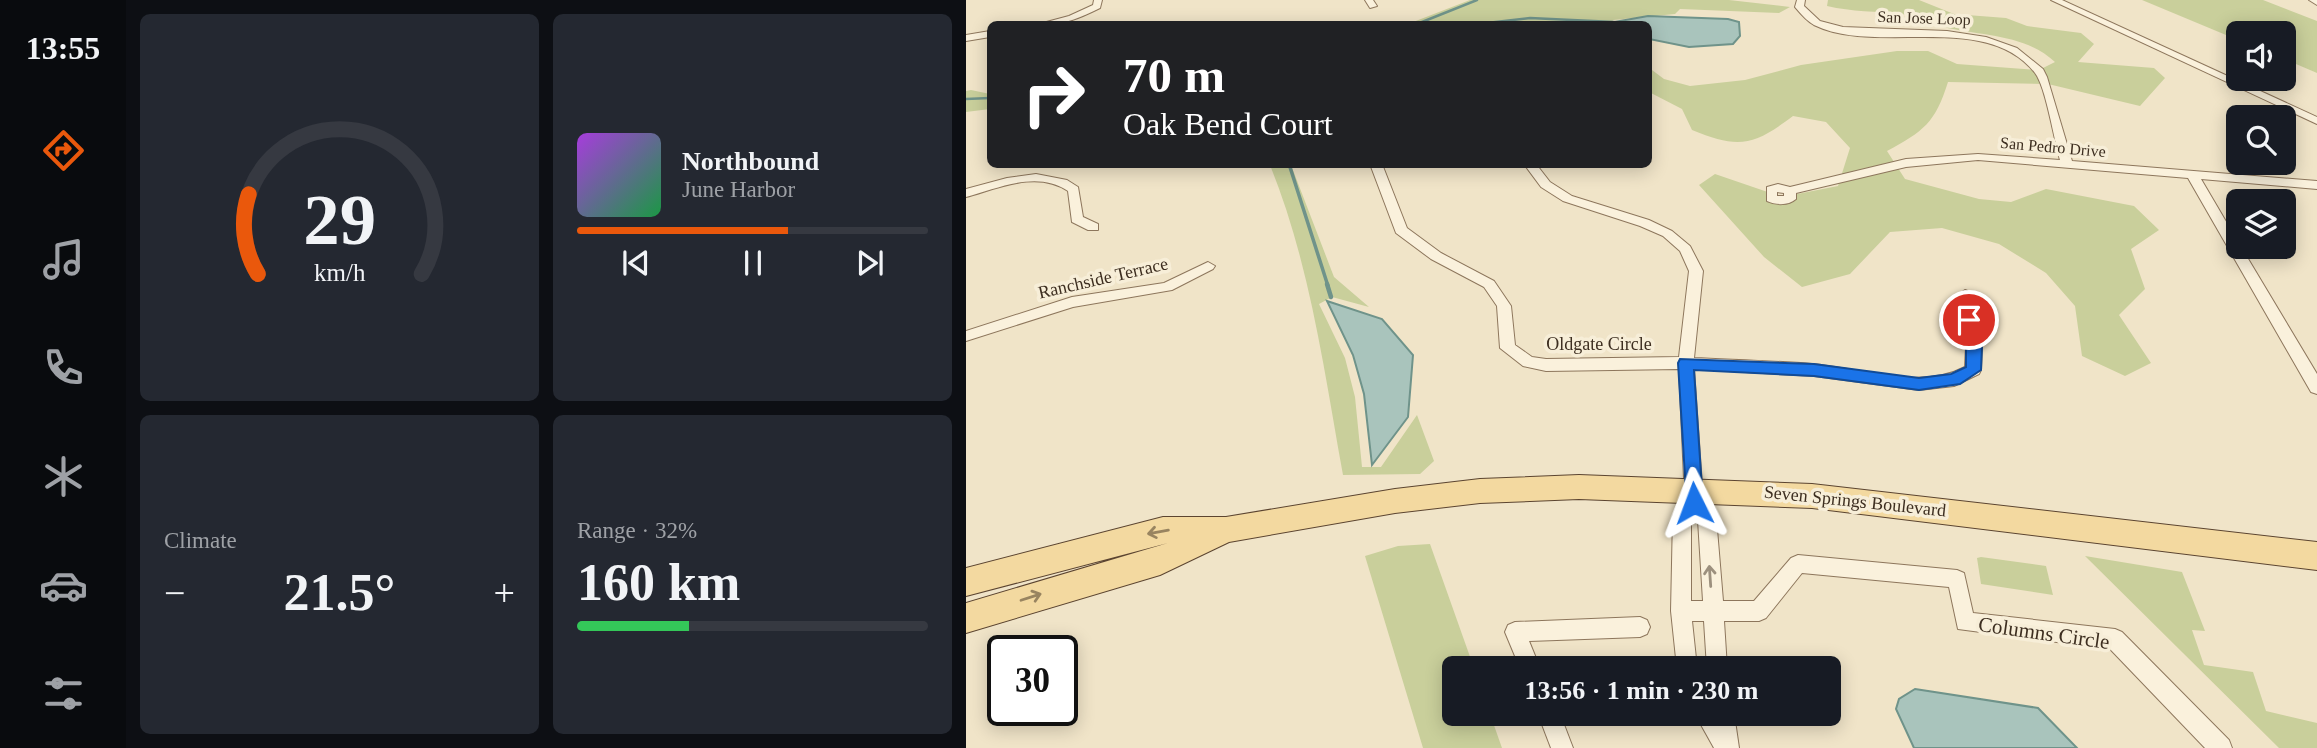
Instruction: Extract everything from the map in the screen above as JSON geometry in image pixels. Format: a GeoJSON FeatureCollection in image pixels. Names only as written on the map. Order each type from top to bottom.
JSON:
{"type":"FeatureCollection","features":[{"type":"Feature","properties":{"kind":"main road","name":"Seven Springs Boulevard"},"geometry":{"type":"LineString","coordinates":[[966,582],[1163,530],[1226,530],[1381,503],[1480,491],[1579,487],[1693,496],[1763,491],[2317,556]]}},
{"type":"Feature","properties":{"kind":"main road","name":"Seven Springs Boulevard"},"geometry":{"type":"LineString","coordinates":[[966,618],[1160,561],[1226,530]]}},
{"type":"Feature","properties":{"kind":"street"},"geometry":{"type":"LineString","coordinates":[[1057,21],[1086,14],[1097,5],[1098,0]]}},
{"type":"Feature","properties":{"kind":"street","name":"San Jose Loop"},"geometry":{"type":"LineString","coordinates":[[1801,0],[1799,7],[1804,15],[1821,25],[1841,30],[1955,33],[1987,37],[2021,55],[2040,72],[2067,163]]}},
{"type":"Feature","properties":{"kind":"street"},"geometry":{"type":"LineString","coordinates":[[2055,0],[2317,121]]}},
{"type":"Feature","properties":{"kind":"street"},"geometry":{"type":"LineString","coordinates":[[966,38],[987,34]]}},
{"type":"Feature","properties":{"kind":"street","name":"San Pedro Drive"},"geometry":{"type":"LineString","coordinates":[[1790,191],[1918,162],[1978,156],[2317,185]]}},
{"type":"Feature","properties":{"kind":"street","name":"Oldgate Circle"},"geometry":{"type":"LineString","coordinates":[[1378,168],[1401,230],[1436,256],[1489,284],[1504,306],[1508,348],[1528,362],[1546,365],[1686,363],[1814,370],[1919,384],[1954,380],[1973,370],[1974,346],[1965,295]]}},
{"type":"Feature","properties":{"kind":"street"},"geometry":{"type":"LineString","coordinates":[[1532,168],[1558,195],[1663,230],[1683,245],[1693,257],[1696,271],[1686,363],[1693,496],[1707,517],[1716,656]]}},
{"type":"Feature","properties":{"kind":"street"},"geometry":{"type":"LineString","coordinates":[[2192,174],[2317,388]]}},
{"type":"Feature","properties":{"kind":"street"},"geometry":{"type":"LineString","coordinates":[[966,193],[1030,179],[1055,178],[1074,190],[1077,219],[1093,227]]}},
{"type":"Feature","properties":{"kind":"street","name":"Ranchside Terrace"},"geometry":{"type":"LineString","coordinates":[[966,336],[1072,302],[1167,287],[1208,266]]}},
{"type":"Feature","properties":{"kind":"street"},"geometry":{"type":"LineString","coordinates":[[1685,656],[1681,611],[1682,516],[1693,496]]}},
{"type":"Feature","properties":{"kind":"street","name":"Columns Circle"},"geometry":{"type":"LineString","coordinates":[[1681,611],[1759,611],[1798,564],[1957,579],[1965,622],[2115,639],[2221,748]]}},
{"type":"Feature","properties":{"kind":"street"},"geometry":{"type":"LineString","coordinates":[[1525,656],[1515,632],[1640,626]]}},
{"type":"Feature","properties":{"kind":"street"},"geometry":{"type":"LineString","coordinates":[[1554,726],[1562,748]]}},
{"type":"Feature","properties":{"kind":"street"},"geometry":{"type":"LineString","coordinates":[[1714,726],[1728,748]]}},
{"type":"Feature","properties":{"kind":"street"},"geometry":{"type":"LineString","coordinates":[[1725,726],[1728,748]]}},
{"type":"Feature","properties":{"kind":"green space"},"geometry":{"type":"Polygon","coordinates":[[[1470,0],[1729,0],[1790,7],[1779,13],[1680,9],[1675,14],[1612,21],[1416,21],[1470,0]]]}},
{"type":"Feature","properties":{"kind":"green space"},"geometry":{"type":"Polygon","coordinates":[[[1828,0],[1919,0],[1954,14],[2006,18],[2027,26],[2081,33],[2094,44],[2078,62],[2154,68],[2165,78],[2140,106],[2048,84],[1948,82],[1933,117],[1910,138],[1887,151],[1905,179],[1979,199],[2011,202],[2046,189],[2134,206],[2159,230],[2131,249],[2145,289],[2119,315],[2151,363],[2125,376],[2082,356],[2075,306],[2046,273],[1999,244],[1942,228],[1890,232],[1850,274],[1802,287],[1764,257],[1699,185],[1715,174],[1782,197],[1838,186],[1850,148],[1826,122],[1793,116],[1767,134],[1745,141],[1722,140],[1692,130],[1682,109],[1652,94],[1652,70],[1664,79],[1690,86],[1745,80],[1801,65],[1897,51],[1928,51],[1957,64],[2039,70],[2055,62],[2030,46],[2002,37],[1943,27],[1902,14],[1827,6],[1828,0]]]}},
{"type":"Feature","properties":{"kind":"green space"},"geometry":{"type":"Polygon","coordinates":[[[2142,0],[2263,0],[2317,21],[2317,73],[2296,64],[2296,21],[2226,21],[2226,35],[2142,0]]]}},
{"type":"Feature","properties":{"kind":"green space"},"geometry":{"type":"Polygon","coordinates":[[[966,91],[987,93],[987,109],[966,112],[966,91]]]}},
{"type":"Feature","properties":{"kind":"green space"},"geometry":{"type":"Polygon","coordinates":[[[1271,168],[1292,168],[1334,277],[1369,307],[1332,297],[1319,304],[1345,358],[1355,397],[1362,467],[1381,467],[1417,415],[1434,461],[1420,474],[1343,475],[1306,279],[1271,168]]]}},
{"type":"Feature","properties":{"kind":"green space"},"geometry":{"type":"Polygon","coordinates":[[[1430,544],[1470,656],[1442,656],[1442,726],[1494,726],[1502,748],[1423,748],[1365,556],[1398,546],[1430,544]]]}},
{"type":"Feature","properties":{"kind":"green space"},"geometry":{"type":"Polygon","coordinates":[[[2085,556],[2182,572],[2205,631],[2192,630],[2204,665],[2253,672],[2266,711],[2317,723],[2317,748],[2279,748],[2085,556]]]}},
{"type":"Feature","properties":{"kind":"green space"},"geometry":{"type":"Polygon","coordinates":[[[1977,558],[2046,566],[2053,595],[1981,584],[1977,558]]]}},
{"type":"Feature","properties":{"kind":"water"},"geometry":{"type":"Polygon","coordinates":[[[1648,16],[1728,19],[1739,22],[1740,36],[1733,44],[1689,47],[1652,40],[1652,21],[1620,21],[1648,16]]]}},
{"type":"Feature","properties":{"kind":"water"},"geometry":{"type":"Polygon","coordinates":[[[1327,301],[1382,319],[1413,355],[1408,417],[1372,465],[1364,394],[1353,355],[1327,301]]]}},
{"type":"Feature","properties":{"kind":"water"},"geometry":{"type":"Polygon","coordinates":[[[1915,689],[2038,708],[2077,748],[1914,748],[1896,709],[1899,699],[1915,689]]]}},
{"type":"Feature","properties":{"kind":"waterway"},"geometry":{"type":"LineString","coordinates":[[1424,21],[1477,0]]}},
{"type":"Feature","properties":{"kind":"waterway"},"geometry":{"type":"LineString","coordinates":[[1504,21],[1530,18],[1593,21]]}},
{"type":"Feature","properties":{"kind":"waterway"},"geometry":{"type":"LineString","coordinates":[[966,99],[987,98]]}},
{"type":"Feature","properties":{"kind":"waterway"},"geometry":{"type":"LineString","coordinates":[[1290,168],[1328,286]]}},
{"type":"Feature","properties":{"kind":"waterway"},"geometry":{"type":"LineString","coordinates":[[1327,284],[1331,297]]}},
{"type":"Feature","properties":{"kind":"route"},"geometry":{"type":"LineString","coordinates":[[1694,503],[1686,363],[1814,370],[1919,384],[1954,380],[1973,370],[1974,346],[1969,320]]}}]}
